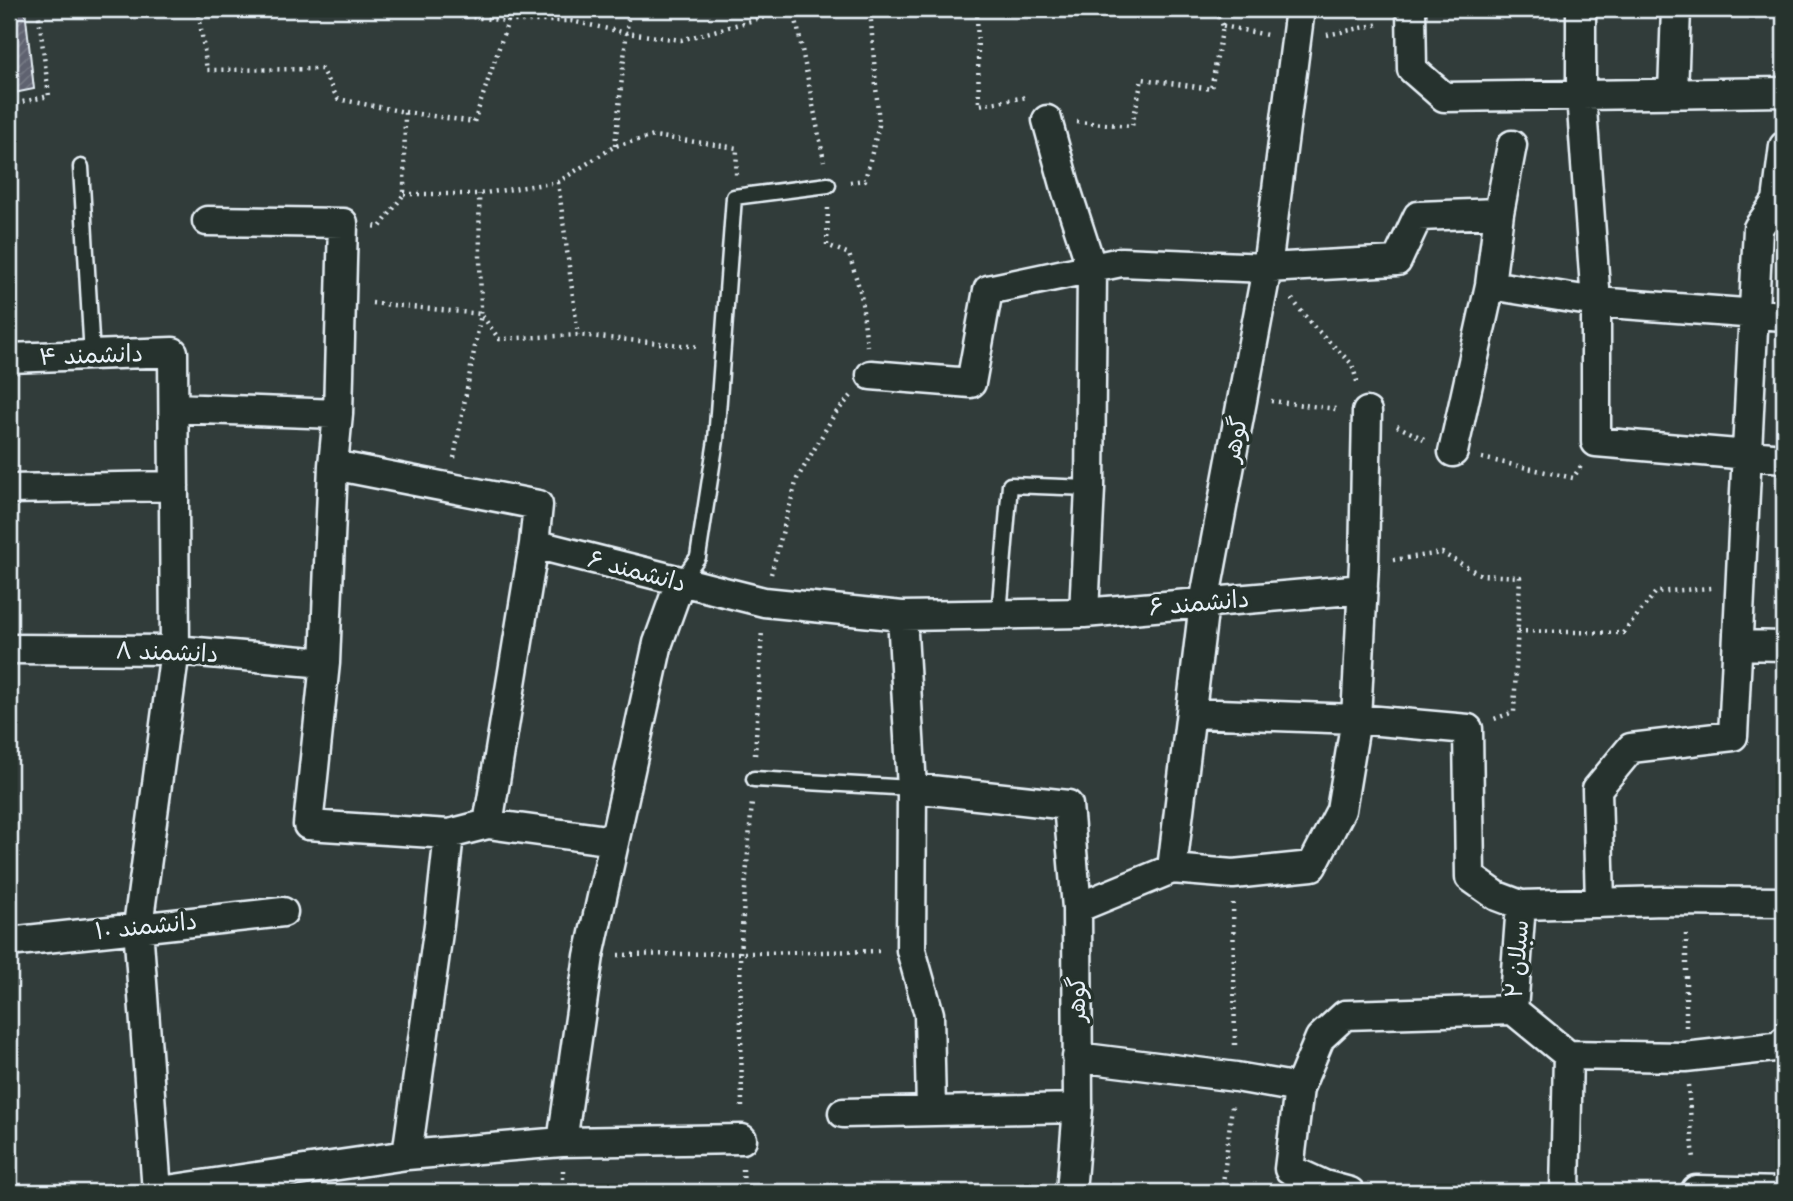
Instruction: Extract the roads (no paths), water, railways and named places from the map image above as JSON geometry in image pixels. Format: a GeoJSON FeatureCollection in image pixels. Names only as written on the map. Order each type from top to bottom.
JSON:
{"type":"FeatureCollection","features":[{"type":"Feature","properties":{"kind":"street","name":"گوهر"},"geometry":{"type":"LineString","coordinates":[[1172,869],[1204,603],[1267,268],[1300,9]]}},
{"type":"Feature","properties":{"kind":"street"},"geometry":{"type":"LineString","coordinates":[[1411,9],[1412,69],[1444,97],[1784,92]]}},
{"type":"Feature","properties":{"kind":"street"},"geometry":{"type":"LineString","coordinates":[[1581,9],[1581,95],[1596,302],[1596,442],[1784,458]]}},
{"type":"Feature","properties":{"kind":"street"},"geometry":{"type":"LineString","coordinates":[[1673,93],[1676,9]]}},
{"type":"Feature","properties":{"kind":"street"},"geometry":{"type":"LineString","coordinates":[[1047,120],[1092,269],[1090,488],[1084,612]]}},
{"type":"Feature","properties":{"kind":"street"},"geometry":{"type":"LineString","coordinates":[[1453,452],[1490,285],[1499,213],[1512,145]]}},
{"type":"Feature","properties":{"kind":"street"},"geometry":{"type":"LineString","coordinates":[[1600,903],[1597,789],[1631,748],[1733,736],[1758,228],[1777,201],[1784,146]]}},
{"type":"Feature","properties":{"kind":"street"},"geometry":{"type":"LineString","coordinates":[[871,375],[971,383],[988,290],[1121,262],[1267,268],[1397,261],[1418,216],[1499,213]]}},
{"type":"Feature","properties":{"kind":"street"},"geometry":{"type":"LineString","coordinates":[[207,220],[343,223],[338,414],[325,663],[308,825],[449,834],[488,824],[614,841]]}},
{"type":"Feature","properties":{"kind":"street"},"geometry":{"type":"LineString","coordinates":[[1490,285],[1596,302],[1784,316]]}},
{"type":"Feature","properties":{"kind":"street","name":"دانشمند ۴"},"geometry":{"type":"LineString","coordinates":[[9,358],[173,352],[174,408]]}},
{"type":"Feature","properties":{"kind":"street"},"geometry":{"type":"LineString","coordinates":[[338,414],[174,408],[175,650],[138,926],[156,1192],[407,1155],[562,1142],[742,1139]]}},
{"type":"Feature","properties":{"kind":"street"},"geometry":{"type":"LineString","coordinates":[[1077,908],[1172,869],[1233,874],[1312,866],[1341,810],[1356,719],[1364,576],[1367,412]]}},
{"type":"Feature","properties":{"kind":"street"},"geometry":{"type":"LineString","coordinates":[[334,465],[538,505],[488,824]]}},
{"type":"Feature","properties":{"kind":"street"},"geometry":{"type":"LineString","coordinates":[[9,489],[174,486]]}},
{"type":"Feature","properties":{"kind":"street","name":"دانشمند ۶"},"geometry":{"type":"LineString","coordinates":[[534,544],[764,602],[902,616],[1084,612],[1204,603],[1364,576]]}},
{"type":"Feature","properties":{"kind":"street"},"geometry":{"type":"LineString","coordinates":[[562,1142],[589,956],[658,643],[680,582]]}},
{"type":"Feature","properties":{"kind":"street"},"geometry":{"type":"LineString","coordinates":[[902,616],[912,788],[911,950],[929,1014],[931,1111]]}},
{"type":"Feature","properties":{"kind":"street"},"geometry":{"type":"LineString","coordinates":[[1738,645],[1784,646]]}},
{"type":"Feature","properties":{"kind":"street","name":"دانشمند ۸"},"geometry":{"type":"LineString","coordinates":[[9,649],[175,650],[325,663]]}},
{"type":"Feature","properties":{"kind":"street"},"geometry":{"type":"LineString","coordinates":[[1191,713],[1356,719]]}},
{"type":"Feature","properties":{"kind":"street","name":"سبلان ۲"},"geometry":{"type":"LineString","coordinates":[[1356,719],[1468,729],[1471,877],[1497,896],[1521,905],[1513,1010],[1568,1055]]}},
{"type":"Feature","properties":{"kind":"street","name":"گوهر"},"geometry":{"type":"LineString","coordinates":[[912,788],[1068,805],[1077,908],[1078,1108],[1071,1192]]}},
{"type":"Feature","properties":{"kind":"street"},"geometry":{"type":"LineString","coordinates":[[407,1155],[449,834]]}},
{"type":"Feature","properties":{"kind":"street"},"geometry":{"type":"LineString","coordinates":[[1521,905],[1686,901],[1784,902]]}},
{"type":"Feature","properties":{"kind":"street","name":"دانشمند ۱۰"},"geometry":{"type":"LineString","coordinates":[[9,942],[283,912]]}},
{"type":"Feature","properties":{"kind":"street"},"geometry":{"type":"LineString","coordinates":[[1350,1192],[1324,1185],[1289,1170],[1299,1088],[1320,1038],[1345,1016],[1513,1010]]}},
{"type":"Feature","properties":{"kind":"street"},"geometry":{"type":"LineString","coordinates":[[1565,1192],[1568,1055],[1685,1057],[1783,1046],[1784,1041]]}},
{"type":"Feature","properties":{"kind":"street"},"geometry":{"type":"LineString","coordinates":[[1077,1057],[1236,1077],[1299,1088]]}},
{"type":"Feature","properties":{"kind":"street"},"geometry":{"type":"LineString","coordinates":[[843,1113],[1078,1108]]}},
{"type":"Feature","properties":{"kind":"street"},"geometry":{"type":"LineString","coordinates":[[1696,1190],[1784,1192]]}},
{"type":"Feature","properties":{"kind":"lane"},"geometry":{"type":"LineString","coordinates":[[81,167],[92,356]]}},
{"type":"Feature","properties":{"kind":"lane"},"geometry":{"type":"LineString","coordinates":[[680,582],[698,557],[716,440],[734,197],[828,185]]}},
{"type":"Feature","properties":{"kind":"lane"},"geometry":{"type":"LineString","coordinates":[[999,614],[1010,485],[1090,488]]}},
{"type":"Feature","properties":{"kind":"lane"},"geometry":{"type":"LineString","coordinates":[[754,779],[912,788]]}}]}
